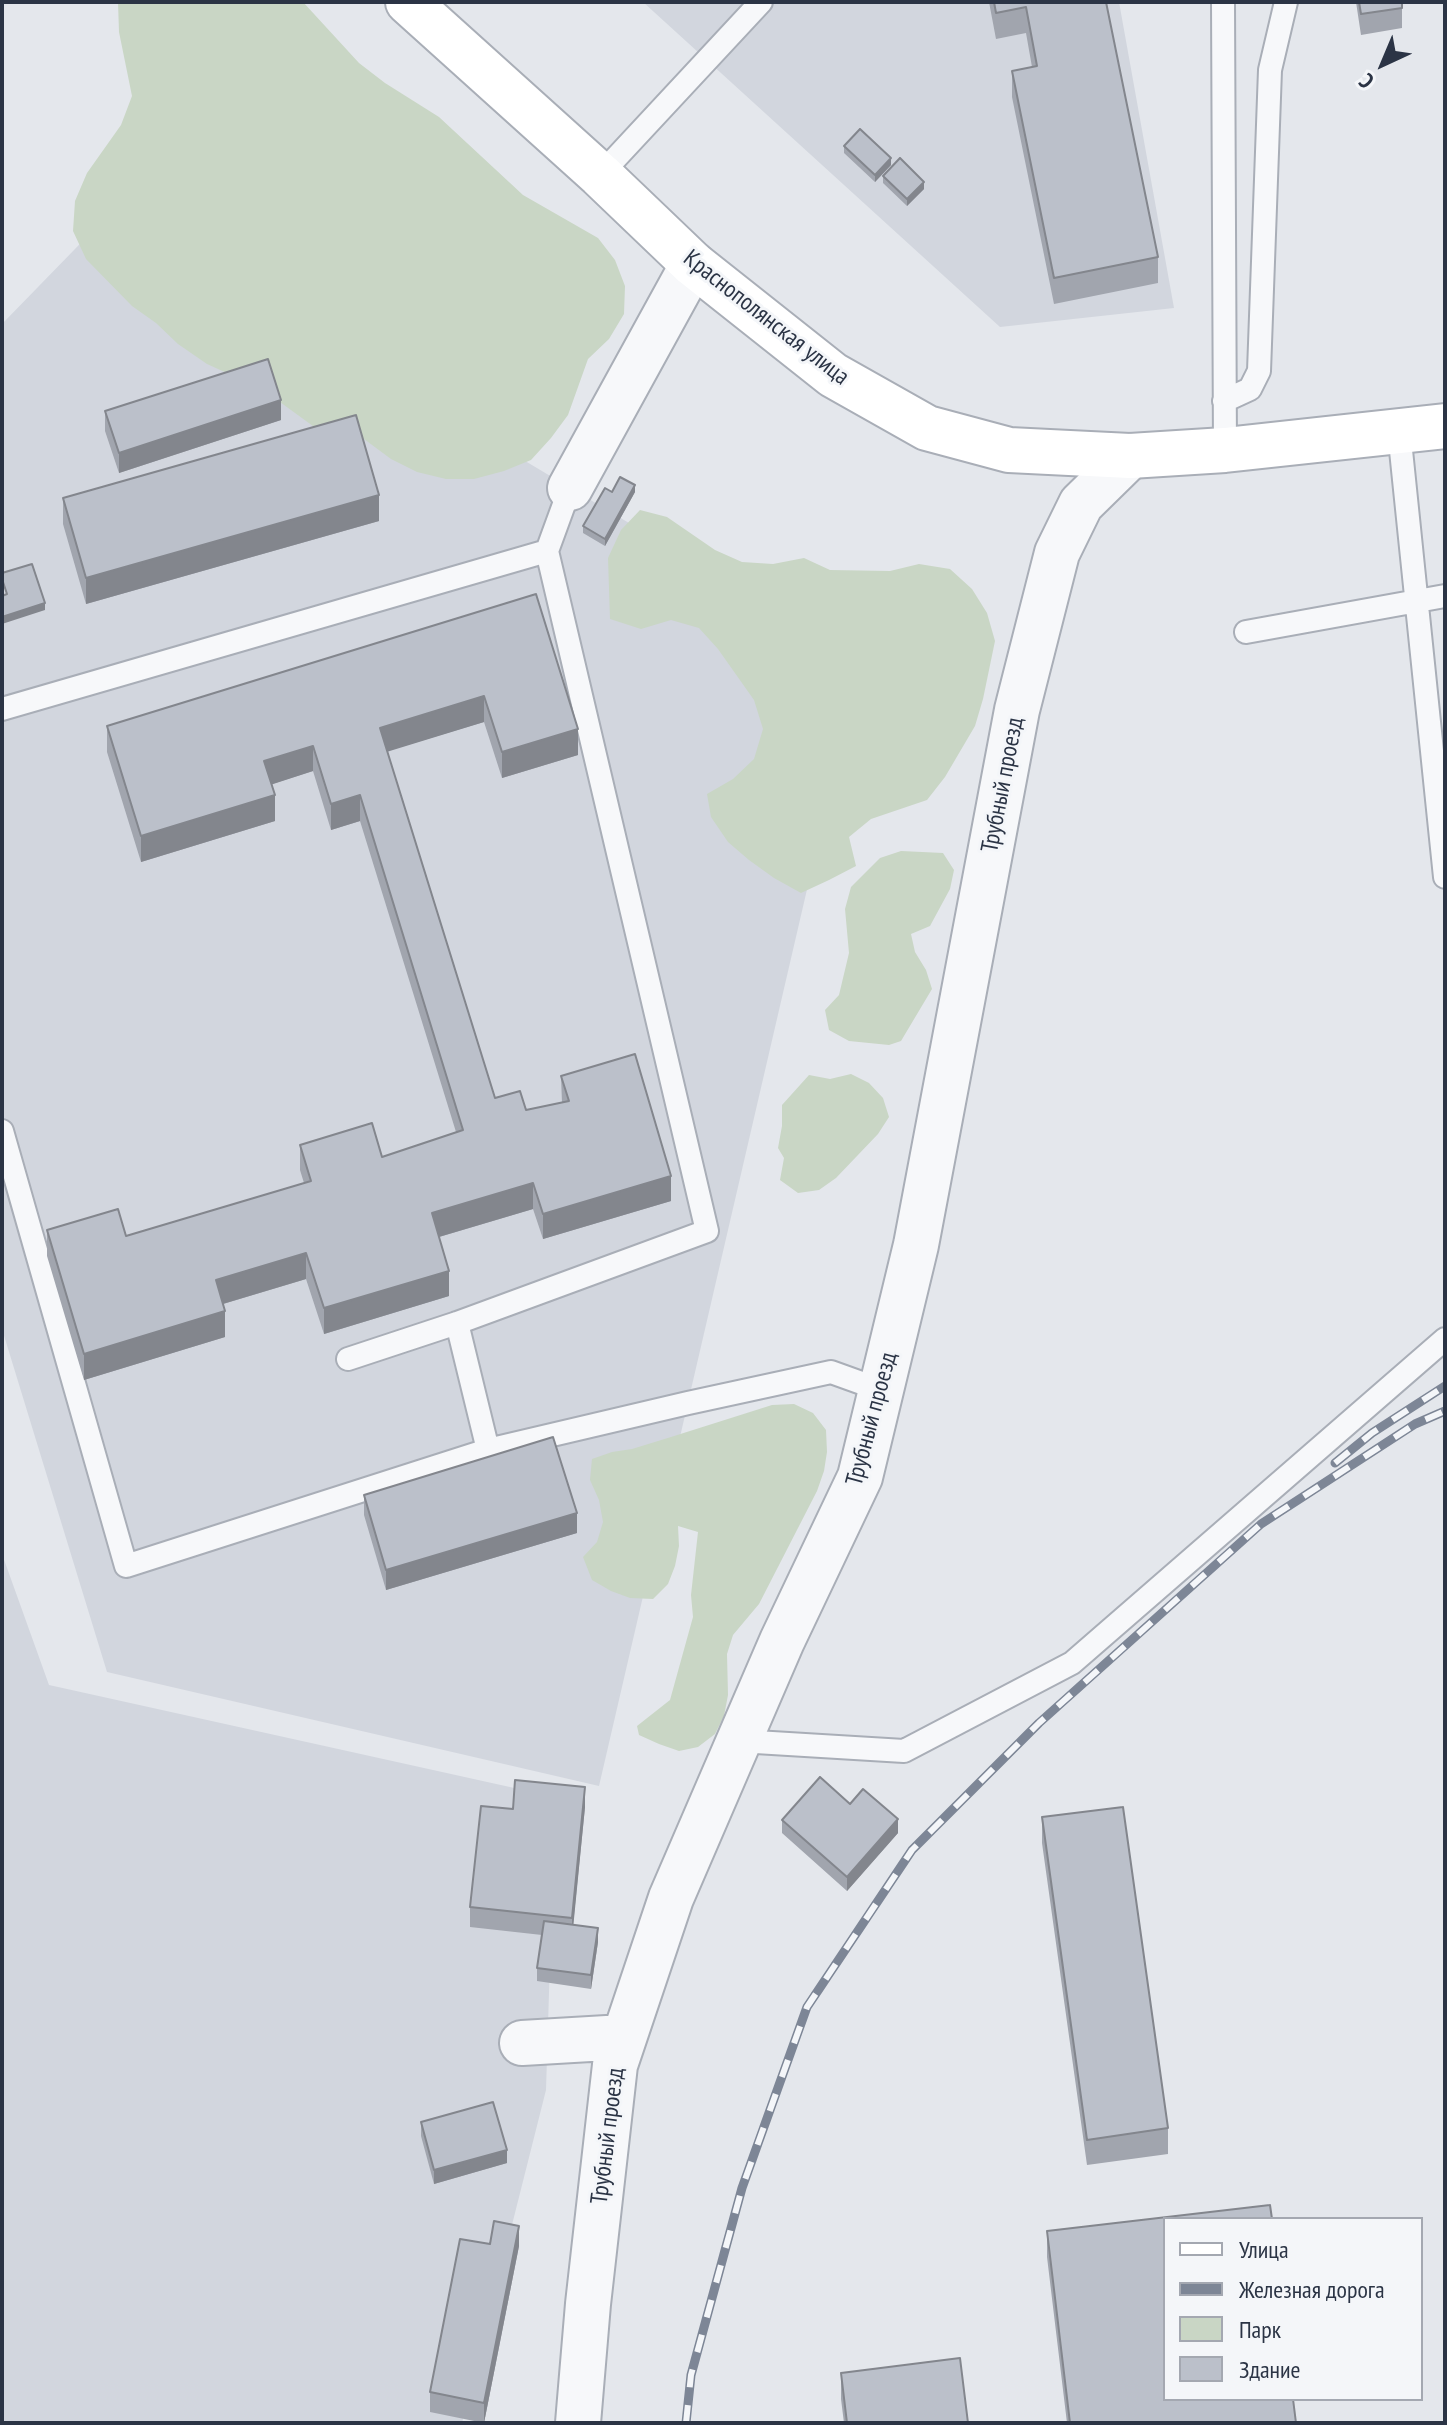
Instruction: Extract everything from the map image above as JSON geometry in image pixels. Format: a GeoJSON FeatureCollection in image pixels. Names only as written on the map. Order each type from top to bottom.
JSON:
{"type":"FeatureCollection","features":[{"type":"Feature","properties":{"kind":"main road","name":"Краснополянская улица"},"geometry":{"type":"LineString","coordinates":[[408,2],[600,175],[693,264],[833,375],[927,428],[1009,450],[1130,456],[1225,450],[1445,426]]}},
{"type":"Feature","properties":{"kind":"street"},"geometry":{"type":"LineString","coordinates":[[570,488],[693,264]]}},
{"type":"Feature","properties":{"kind":"street","name":"Трубный проезд"},"geometry":{"type":"LineString","coordinates":[[578,2423],[615,2065],[671,1898],[782,1641],[860,1477],[916,1245],[1017,710],[1057,553],[1081,504],[1130,456]]}},
{"type":"Feature","properties":{"kind":"street"},"geometry":{"type":"LineString","coordinates":[[522,2043],[624,2037]]}},
{"type":"Feature","properties":{"kind":"lane"},"geometry":{"type":"LineString","coordinates":[[600,175],[761,2]]}},
{"type":"Feature","properties":{"kind":"lane"},"geometry":{"type":"LineString","coordinates":[[1223,2],[1225,450]]}},
{"type":"Feature","properties":{"kind":"lane"},"geometry":{"type":"LineString","coordinates":[[1224,401],[1250,389],[1259,371],[1270,70],[1286,2]]}},
{"type":"Feature","properties":{"kind":"lane"},"geometry":{"type":"LineString","coordinates":[[1399,431],[1445,877]]}},
{"type":"Feature","properties":{"kind":"lane"},"geometry":{"type":"LineString","coordinates":[[348,1359],[457,1323],[707,1231],[547,551],[570,488]]}},
{"type":"Feature","properties":{"kind":"lane"},"geometry":{"type":"LineString","coordinates":[[2,709],[547,551]]}},
{"type":"Feature","properties":{"kind":"lane"},"geometry":{"type":"LineString","coordinates":[[1246,632],[1445,596]]}},
{"type":"Feature","properties":{"kind":"lane"},"geometry":{"type":"LineString","coordinates":[[2,1131],[126,1566],[488,1450],[688,1403],[831,1372],[881,1390]]}},
{"type":"Feature","properties":{"kind":"lane"},"geometry":{"type":"LineString","coordinates":[[457,1323],[488,1450]]}},
{"type":"Feature","properties":{"kind":"lane"},"geometry":{"type":"LineString","coordinates":[[739,1741],[904,1751],[1072,1663],[1445,1339]]}},
{"type":"Feature","properties":{"kind":"shaded area"},"geometry":{"type":"Polygon","coordinates":[[[643,2],[1119,2],[1174,308],[1000,327],[643,2]]]}},
{"type":"Feature","properties":{"kind":"shaded area"},"geometry":{"type":"Polygon","coordinates":[[[110,213],[860,661],[599,1786],[107,1672],[2,1329],[2,324],[110,213]]]}},
{"type":"Feature","properties":{"kind":"shaded area"},"geometry":{"type":"Polygon","coordinates":[[[2,1554],[49,1685],[555,1797],[546,2090],[462,2423],[2,2423],[2,1554]]]}},
{"type":"Feature","properties":{"kind":"green space"},"geometry":{"type":"Polygon","coordinates":[[[118,2],[303,2],[359,63],[439,117],[523,195],[598,238],[615,260],[625,286],[624,314],[609,339],[588,359],[568,415],[531,460],[474,479],[446,479],[417,472],[391,459],[364,439],[335,442],[262,389],[207,364],[178,344],[132,306],[86,259],[73,231],[75,201],[87,173],[121,125],[132,96],[119,32],[118,2]]]}},
{"type":"Feature","properties":{"kind":"green space"},"geometry":{"type":"Polygon","coordinates":[[[640,510],[667,517],[715,550],[742,562],[773,564],[804,558],[830,570],[890,571],[919,564],[950,569],[972,589],[987,613],[995,641],[975,726],[945,777],[927,800],[871,819],[849,837],[856,866],[801,893],[749,860],[728,842],[711,817],[707,794],[733,779],[754,759],[763,729],[754,700],[699,628],[671,620],[641,629],[610,619],[608,558],[621,530],[640,510]]]}},
{"type":"Feature","properties":{"kind":"green space"},"geometry":{"type":"Polygon","coordinates":[[[901,851],[943,853],[954,870],[950,889],[930,926],[911,934],[915,952],[926,970],[932,989],[901,1041],[889,1045],[849,1041],[829,1030],[825,1010],[839,995],[849,953],[845,909],[851,887],[880,858],[901,851]]]}},
{"type":"Feature","properties":{"kind":"green space"},"geometry":{"type":"Polygon","coordinates":[[[851,1074],[869,1083],[883,1098],[889,1117],[878,1134],[836,1178],[819,1190],[798,1193],[780,1180],[784,1158],[778,1148],[782,1105],[809,1075],[830,1079],[851,1074]]]}},
{"type":"Feature","properties":{"kind":"green space"},"geometry":{"type":"Polygon","coordinates":[[[794,1404],[813,1413],[826,1430],[827,1452],[817,1491],[759,1604],[733,1635],[727,1654],[728,1695],[724,1716],[715,1734],[698,1747],[679,1751],[659,1744],[639,1735],[637,1726],[670,1700],[693,1617],[691,1595],[698,1532],[678,1526],[679,1546],[675,1566],[668,1584],[653,1599],[630,1598],[592,1580],[583,1557],[597,1542],[603,1522],[599,1500],[590,1480],[592,1459],[772,1405],[794,1404]]]}},
{"type":"Feature","properties":{"kind":"building"},"geometry":{"type":"Polygon","coordinates":[[[994,2],[1106,2],[1158,257],[1054,278],[1012,71],[1037,66],[1026,7],[996,13],[994,2]]]}},
{"type":"Feature","properties":{"kind":"building"},"geometry":{"type":"Polygon","coordinates":[[[1359,2],[1402,2],[1402,8],[1361,14],[1359,2]]]}},
{"type":"Feature","properties":{"kind":"building"},"geometry":{"type":"Polygon","coordinates":[[[860,129],[891,158],[875,175],[844,146],[860,129]]]}},
{"type":"Feature","properties":{"kind":"building"},"geometry":{"type":"Polygon","coordinates":[[[900,158],[924,182],[907,199],[883,176],[900,158]]]}},
{"type":"Feature","properties":{"kind":"building"},"geometry":{"type":"Polygon","coordinates":[[[268,359],[281,400],[119,453],[105,411],[268,359]]]}},
{"type":"Feature","properties":{"kind":"building"},"geometry":{"type":"Polygon","coordinates":[[[356,415],[379,495],[86,578],[63,498],[356,415]]]}},
{"type":"Feature","properties":{"kind":"building"},"geometry":{"type":"Polygon","coordinates":[[[620,477],[635,485],[605,539],[583,526],[605,488],[612,492],[620,477]]]}},
{"type":"Feature","properties":{"kind":"building"},"geometry":{"type":"Polygon","coordinates":[[[32,564],[45,603],[2,617],[2,596],[7,594],[2,573],[32,564]]]}},
{"type":"Feature","properties":{"kind":"building"},"geometry":{"type":"Polygon","coordinates":[[[536,594],[578,729],[502,752],[484,696],[380,728],[495,1098],[520,1091],[526,1110],[569,1101],[561,1076],[635,1054],[671,1176],[543,1214],[533,1183],[432,1213],[449,1271],[324,1308],[306,1253],[216,1280],[225,1311],[84,1354],[47,1230],[118,1209],[126,1236],[311,1181],[300,1145],[372,1123],[382,1157],[463,1130],[360,795],[331,804],[313,746],[264,761],[275,795],[141,836],[107,726],[536,594]]]}},
{"type":"Feature","properties":{"kind":"building"},"geometry":{"type":"Polygon","coordinates":[[[553,1437],[577,1513],[386,1570],[364,1495],[553,1437]]]}},
{"type":"Feature","properties":{"kind":"building"},"geometry":{"type":"Polygon","coordinates":[[[820,1777],[850,1804],[863,1789],[898,1819],[847,1877],[782,1820],[820,1777]]]}},
{"type":"Feature","properties":{"kind":"building"},"geometry":{"type":"Polygon","coordinates":[[[515,1780],[585,1787],[572,1918],[470,1907],[481,1806],[513,1809],[515,1780]]]}},
{"type":"Feature","properties":{"kind":"building"},"geometry":{"type":"Polygon","coordinates":[[[1123,1807],[1168,2128],[1087,2140],[1042,1817],[1123,1807]]]}},
{"type":"Feature","properties":{"kind":"building"},"geometry":{"type":"Polygon","coordinates":[[[544,1921],[598,1928],[591,1975],[537,1968],[544,1921]]]}},
{"type":"Feature","properties":{"kind":"building"},"geometry":{"type":"Polygon","coordinates":[[[493,2102],[507,2150],[434,2170],[421,2122],[493,2102]]]}},
{"type":"Feature","properties":{"kind":"building"},"geometry":{"type":"Polygon","coordinates":[[[1270,2205],[1272,2217],[1167,2217],[1270,2205]]]}},
{"type":"Feature","properties":{"kind":"building"},"geometry":{"type":"Polygon","coordinates":[[[1163,2217],[1163,2401],[1293,2401],[1296,2423],[1070,2423],[1047,2231],[1163,2217]]]}},
{"type":"Feature","properties":{"kind":"building"},"geometry":{"type":"Polygon","coordinates":[[[494,2221],[519,2226],[484,2403],[430,2392],[460,2239],[490,2244],[494,2221]]]}},
{"type":"Feature","properties":{"kind":"building"},"geometry":{"type":"Polygon","coordinates":[[[960,2358],[968,2423],[847,2423],[841,2373],[960,2358]]]}},
{"type":"Feature","properties":{"kind":"railway"},"geometry":{"type":"LineString","coordinates":[[1335,1463],[1372,1433],[1445,1386]]}},
{"type":"Feature","properties":{"kind":"railway"},"geometry":{"type":"LineString","coordinates":[[686,2423],[691,2375],[742,2188],[807,2007],[912,1850],[1039,1723],[1261,1524],[1415,1424],[1445,1411]]}}]}
